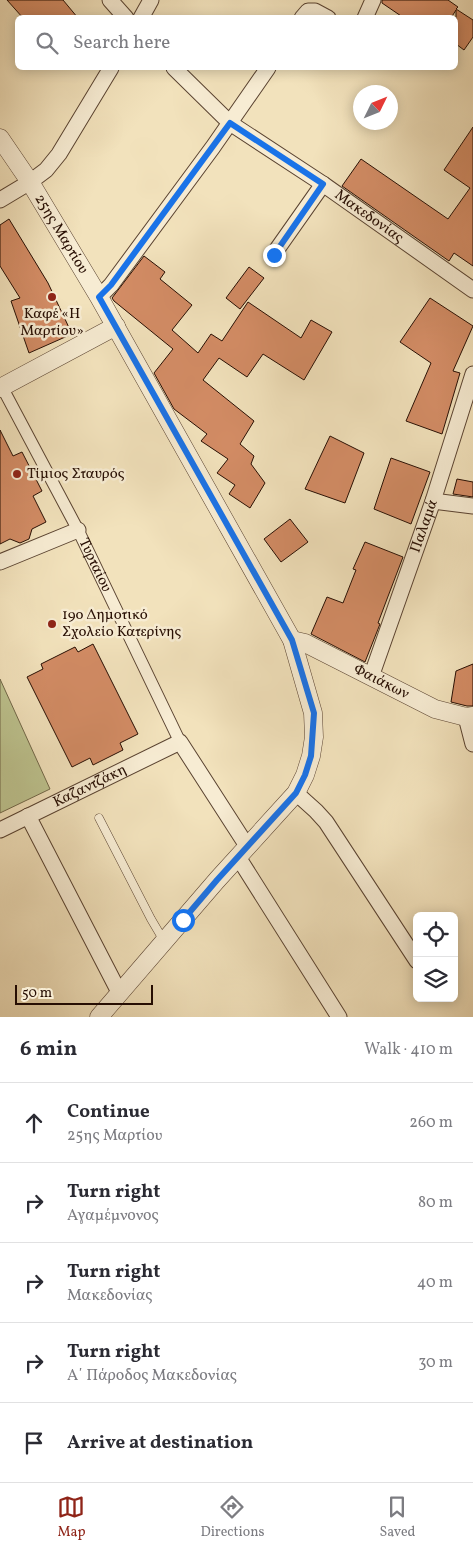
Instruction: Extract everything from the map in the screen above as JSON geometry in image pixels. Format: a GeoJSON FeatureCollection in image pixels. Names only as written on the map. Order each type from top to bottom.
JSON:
{"type":"FeatureCollection","features":[{"type":"Feature","properties":{"kind":"street"},"geometry":{"type":"LineString","coordinates":[[110,0],[123,15]]}},
{"type":"Feature","properties":{"kind":"street"},"geometry":{"type":"LineString","coordinates":[[142,15],[150,0]]}},
{"type":"Feature","properties":{"kind":"street"},"geometry":{"type":"LineString","coordinates":[[367,15],[373,0]]}},
{"type":"Feature","properties":{"kind":"street"},"geometry":{"type":"LineString","coordinates":[[305,14],[315,11],[322,15]]}},
{"type":"Feature","properties":{"kind":"street"},"geometry":{"type":"LineString","coordinates":[[0,200],[46,170],[59,154],[110,70]]}},
{"type":"Feature","properties":{"kind":"street","name":"Μακεδονίας"},"geometry":{"type":"LineString","coordinates":[[176,70],[230,123],[323,184],[473,290]]}},
{"type":"Feature","properties":{"kind":"street"},"geometry":{"type":"LineString","coordinates":[[99,297],[117,277],[267,70]]}},
{"type":"Feature","properties":{"kind":"street","name":"25ης Μαρτίου"},"geometry":{"type":"LineString","coordinates":[[0,138],[30,182],[116,326],[292,640],[314,713],[311,756],[305,775],[296,793],[242,852],[99,1017]]}},
{"type":"Feature","properties":{"kind":"street"},"geometry":{"type":"LineString","coordinates":[[274,255],[323,184]]}},
{"type":"Feature","properties":{"kind":"street"},"geometry":{"type":"LineString","coordinates":[[1,388],[116,326]]}},
{"type":"Feature","properties":{"kind":"street","name":"Παλαμά"},"geometry":{"type":"LineString","coordinates":[[371,678],[433,501],[473,374]]}},
{"type":"Feature","properties":{"kind":"street","name":"Τυρταίου"},"geometry":{"type":"LineString","coordinates":[[1,388],[78,530],[180,742],[339,1017]]}},
{"type":"Feature","properties":{"kind":"street"},"geometry":{"type":"LineString","coordinates":[[433,501],[473,506]]}},
{"type":"Feature","properties":{"kind":"street"},"geometry":{"type":"LineString","coordinates":[[0,562],[78,530]]}},
{"type":"Feature","properties":{"kind":"street","name":"Φαιάκων"},"geometry":{"type":"LineString","coordinates":[[292,640],[305,643],[435,709],[470,717]]}},
{"type":"Feature","properties":{"kind":"street"},"geometry":{"type":"LineString","coordinates":[[470,717],[473,744]]}},
{"type":"Feature","properties":{"kind":"street","name":"Καζαντζάκη"},"geometry":{"type":"LineString","coordinates":[[0,830],[180,742]]}},
{"type":"Feature","properties":{"kind":"street"},"geometry":{"type":"LineString","coordinates":[[296,793],[326,822],[414,957]]}},
{"type":"Feature","properties":{"kind":"street"},"geometry":{"type":"LineString","coordinates":[[28,816],[119,992]]}},
{"type":"Feature","properties":{"kind":"lane"},"geometry":{"type":"LineString","coordinates":[[99,818],[164,941]]}},
{"type":"Feature","properties":{"kind":"green space"},"geometry":{"type":"Polygon","coordinates":[[[0,679],[50,789],[0,813],[0,679]]]}},
{"type":"Feature","properties":{"kind":"building"},"geometry":{"type":"Polygon","coordinates":[[[7,0],[63,0],[76,15],[20,15],[7,0]]]}},
{"type":"Feature","properties":{"kind":"building"},"geometry":{"type":"Polygon","coordinates":[[[382,0],[448,0],[458,7],[456,9],[473,20],[473,37],[464,50],[458,46],[458,15],[456,15],[456,10],[453,15],[400,15],[382,3],[382,0]]]}},
{"type":"Feature","properties":{"kind":"building"},"geometry":{"type":"Polygon","coordinates":[[[473,127],[473,266],[454,253],[449,261],[342,186],[361,159],[448,219],[470,188],[444,170],[473,127]]]}},
{"type":"Feature","properties":{"kind":"building"},"geometry":{"type":"Polygon","coordinates":[[[9,219],[48,283],[72,334],[29,353],[11,301],[20,298],[0,266],[0,225],[9,219]]]}},
{"type":"Feature","properties":{"kind":"building"},"geometry":{"type":"Polygon","coordinates":[[[144,256],[165,272],[160,279],[192,305],[172,330],[198,353],[211,334],[222,341],[248,302],[301,338],[311,320],[332,332],[304,380],[263,354],[247,377],[219,358],[203,380],[254,421],[240,444],[254,456],[251,464],[265,483],[250,508],[229,494],[235,485],[217,473],[228,459],[201,441],[207,434],[174,409],[154,373],[173,349],[112,298],[144,256]]]}},
{"type":"Feature","properties":{"kind":"building"},"geometry":{"type":"Polygon","coordinates":[[[249,267],[264,278],[240,309],[226,298],[249,267]]]}},
{"type":"Feature","properties":{"kind":"building"},"geometry":{"type":"Polygon","coordinates":[[[430,298],[473,326],[453,371],[460,373],[442,434],[406,421],[431,363],[400,342],[430,298]]]}},
{"type":"Feature","properties":{"kind":"building","name":"Τίμιος Σταυρός"},"geometry":{"type":"Polygon","coordinates":[[[0,430],[13,456],[22,452],[42,491],[33,496],[46,522],[32,529],[29,539],[20,543],[10,539],[0,544],[0,430]]]}},
{"type":"Feature","properties":{"kind":"building"},"geometry":{"type":"Polygon","coordinates":[[[330,436],[364,453],[345,503],[305,489],[330,436]]]}},
{"type":"Feature","properties":{"kind":"building"},"geometry":{"type":"Polygon","coordinates":[[[391,458],[430,472],[411,524],[374,509],[391,458]]]}},
{"type":"Feature","properties":{"kind":"building"},"geometry":{"type":"Polygon","coordinates":[[[457,479],[473,482],[473,497],[453,494],[457,479]]]}},
{"type":"Feature","properties":{"kind":"building"},"geometry":{"type":"Polygon","coordinates":[[[290,519],[308,542],[281,562],[264,539],[290,519]]]}},
{"type":"Feature","properties":{"kind":"building"},"geometry":{"type":"Polygon","coordinates":[[[365,542],[403,557],[365,662],[311,634],[327,597],[343,603],[356,570],[353,569],[365,542]]]}},
{"type":"Feature","properties":{"kind":"building"},"geometry":{"type":"Polygon","coordinates":[[[93,644],[138,734],[120,743],[123,750],[93,765],[90,758],[72,767],[27,677],[43,669],[41,664],[75,647],[78,652],[93,644]]]}},
{"type":"Feature","properties":{"kind":"building"},"geometry":{"type":"Polygon","coordinates":[[[473,664],[473,706],[451,702],[456,671],[473,664]]]}},
{"type":"Feature","properties":{"kind":"place","name":"Καφέ «Η Μαρτίου»"},"geometry":{"type":"Point","coordinates":[52,297]}},
{"type":"Feature","properties":{"kind":"place","name":"Τίμιος Σταυρός"},"geometry":{"type":"Point","coordinates":[17,474]}},
{"type":"Feature","properties":{"kind":"place","name":"19ο Δημοτικό Σχολείο Κατερίνης"},"geometry":{"type":"Point","coordinates":[52,624]}},
{"type":"Feature","properties":{"kind":"route"},"geometry":{"type":"LineString","coordinates":[[183,920],[296,793],[305,775],[311,756],[314,737],[314,713],[292,640],[134,356],[99,297],[111,285],[230,123],[323,184],[274,255]]}}]}
